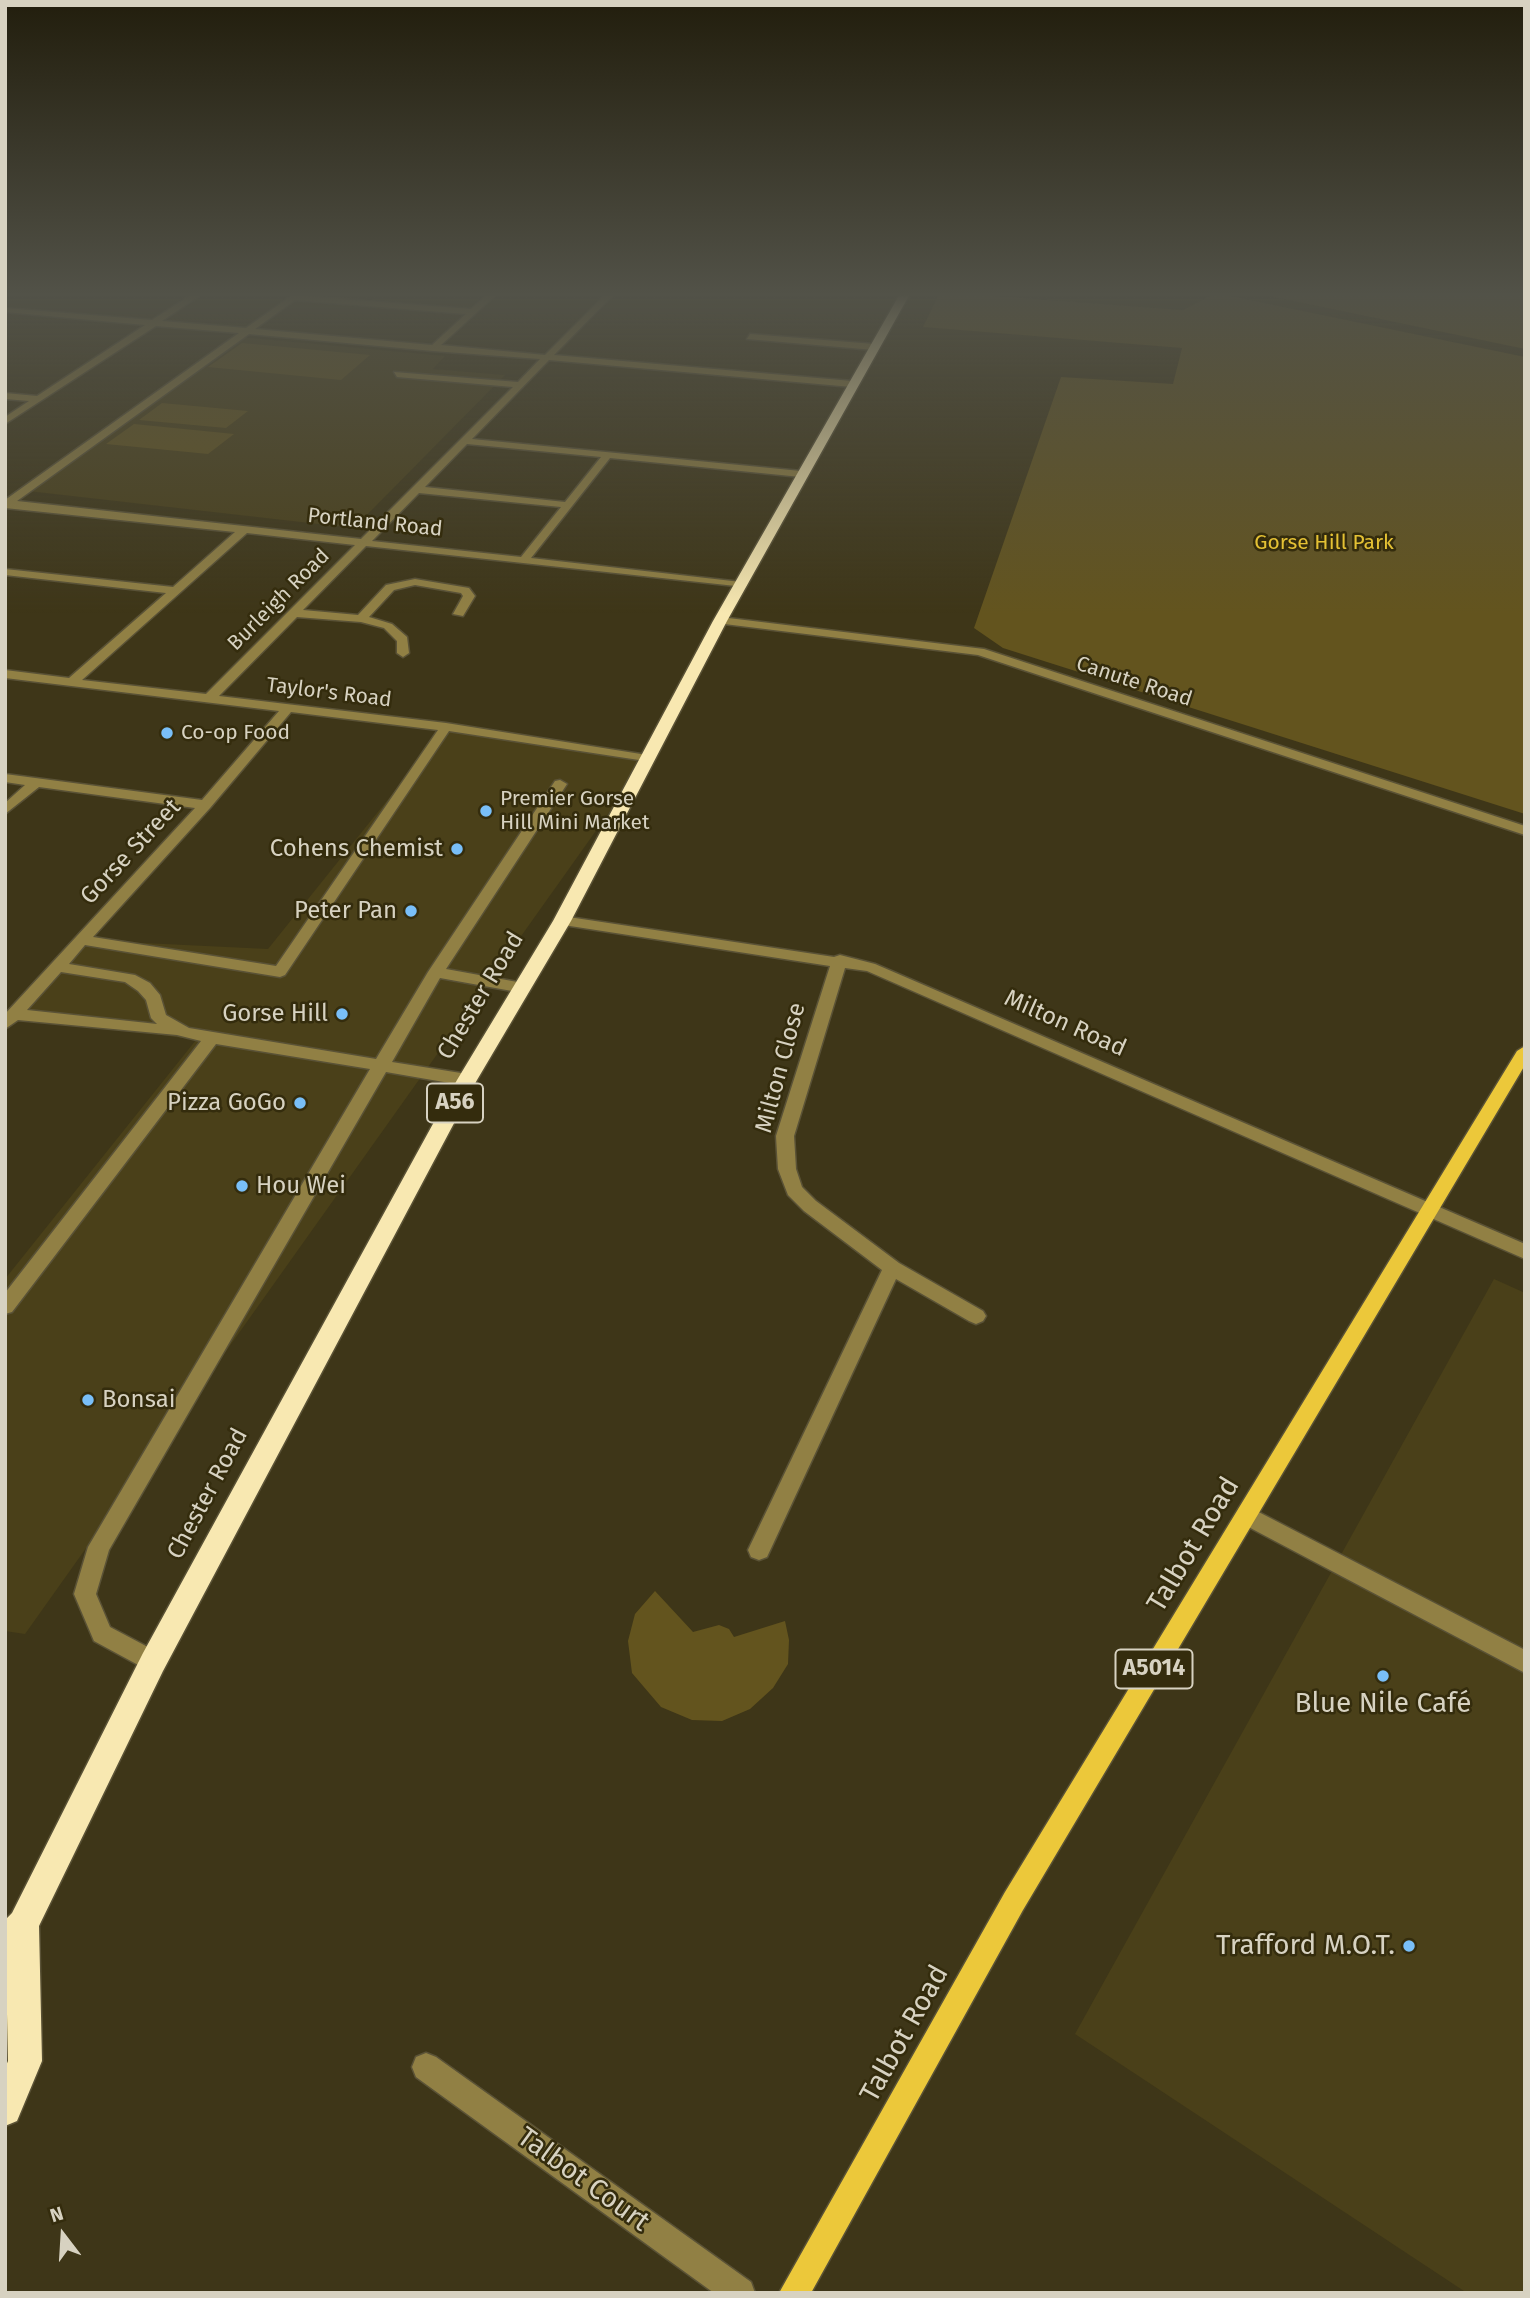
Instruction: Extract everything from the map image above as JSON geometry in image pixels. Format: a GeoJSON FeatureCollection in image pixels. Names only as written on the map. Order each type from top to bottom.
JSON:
{"type":"FeatureCollection","features":[{"type":"Feature","properties":{"kind":"highway","name":"Chester Road"},"geometry":{"type":"LineString","coordinates":[[5,2109],[25,2061],[11,1928],[467,1080],[562,921],[720,621],[844,399]]}},
{"type":"Feature","properties":{"kind":"main road","name":"Talbot Road"},"geometry":{"type":"LineString","coordinates":[[794,2293],[1014,1900],[1525,1051]]}},
{"type":"Feature","properties":{"kind":"street"},"geometry":{"type":"LineString","coordinates":[[5,421],[39,399]]}},
{"type":"Feature","properties":{"kind":"street"},"geometry":{"type":"LineString","coordinates":[[6,504],[153,399]]}},
{"type":"Feature","properties":{"kind":"street","name":"Burleigh Road"},"geometry":{"type":"LineString","coordinates":[[211,697],[505,399]]}},
{"type":"Feature","properties":{"kind":"street"},"geometry":{"type":"LineString","coordinates":[[462,441],[802,474]]}},
{"type":"Feature","properties":{"kind":"street"},"geometry":{"type":"LineString","coordinates":[[525,559],[608,454]]}},
{"type":"Feature","properties":{"kind":"street"},"geometry":{"type":"LineString","coordinates":[[415,489],[567,505]]}},
{"type":"Feature","properties":{"kind":"street","name":"Portland Road"},"geometry":{"type":"LineString","coordinates":[[6,504],[366,541],[741,585]]}},
{"type":"Feature","properties":{"kind":"street"},"geometry":{"type":"LineString","coordinates":[[72,682],[245,529]]}},
{"type":"Feature","properties":{"kind":"street"},"geometry":{"type":"LineString","coordinates":[[5,572],[173,590]]}},
{"type":"Feature","properties":{"kind":"street"},"geometry":{"type":"LineString","coordinates":[[361,619],[390,587],[415,582],[465,590],[469,596],[459,614]]}},
{"type":"Feature","properties":{"kind":"street"},"geometry":{"type":"LineString","coordinates":[[292,613],[361,619],[388,626],[403,640],[403,653]]}},
{"type":"Feature","properties":{"kind":"street","name":"Canute Road"},"geometry":{"type":"LineString","coordinates":[[720,621],[980,652],[1525,831]]}},
{"type":"Feature","properties":{"kind":"street","name":"Taylor's Road"},"geometry":{"type":"LineString","coordinates":[[5,674],[446,727],[647,759]]}},
{"type":"Feature","properties":{"kind":"street","name":"Gorse Street"},"geometry":{"type":"LineString","coordinates":[[10,1019],[205,805],[288,708]]}},
{"type":"Feature","properties":{"kind":"street"},"geometry":{"type":"LineString","coordinates":[[81,940],[280,972],[446,727]]}},
{"type":"Feature","properties":{"kind":"street"},"geometry":{"type":"LineString","coordinates":[[5,778],[205,805]]}},
{"type":"Feature","properties":{"kind":"street"},"geometry":{"type":"LineString","coordinates":[[5,810],[35,782]]}},
{"type":"Feature","properties":{"kind":"street"},"geometry":{"type":"LineString","coordinates":[[153,1662],[102,1634],[85,1594],[99,1547],[436,972],[560,783]]}},
{"type":"Feature","properties":{"kind":"street","name":"Milton Road"},"geometry":{"type":"LineString","coordinates":[[562,921],[839,960],[897,976],[1525,1252]]}},
{"type":"Feature","properties":{"kind":"street","name":"Milton Close"},"geometry":{"type":"LineString","coordinates":[[839,960],[785,1136],[787,1169],[794,1190],[810,1206],[892,1268],[976,1315]]}},
{"type":"Feature","properties":{"kind":"street"},"geometry":{"type":"LineString","coordinates":[[57,967],[129,978],[144,987],[154,999],[159,1018],[185,1033]]}},
{"type":"Feature","properties":{"kind":"street"},"geometry":{"type":"LineString","coordinates":[[436,972],[523,988]]}},
{"type":"Feature","properties":{"kind":"street"},"geometry":{"type":"LineString","coordinates":[[10,1019],[185,1033],[467,1080]]}},
{"type":"Feature","properties":{"kind":"street"},"geometry":{"type":"LineString","coordinates":[[5,1307],[211,1039]]}},
{"type":"Feature","properties":{"kind":"street"},"geometry":{"type":"LineString","coordinates":[[759,1550],[892,1268]]}},
{"type":"Feature","properties":{"kind":"street"},"geometry":{"type":"LineString","coordinates":[[1247,1515],[1525,1662]]}},
{"type":"Feature","properties":{"kind":"street","name":"Talbot Court"},"geometry":{"type":"LineString","coordinates":[[426,2067],[740,2293]]}},
{"type":"Feature","properties":{"kind":"shaded area"},"geometry":{"type":"Polygon","coordinates":[[[154,399],[481,399],[354,528],[28,491],[154,399]]]}},
{"type":"Feature","properties":{"kind":"shaded area"},"geometry":{"type":"Polygon","coordinates":[[[446,727],[647,759],[25,1634],[5,1631],[5,1279],[196,1040],[14,1014],[81,940],[268,949],[446,727]]]}},
{"type":"Feature","properties":{"kind":"shaded area"},"geometry":{"type":"Polygon","coordinates":[[[1494,1279],[1525,1293],[1525,2293],[1467,2293],[1075,2034],[1494,1279]]]}},
{"type":"Feature","properties":{"kind":"green space","name":"Gorse Hill Park"},"geometry":{"type":"Polygon","coordinates":[[[1053,399],[1525,399],[1525,814],[1003,648],[974,628],[1053,399]]]}},
{"type":"Feature","properties":{"kind":"green space"},"geometry":{"type":"Polygon","coordinates":[[[162,403],[248,411],[226,428],[139,420],[162,403]]]}},
{"type":"Feature","properties":{"kind":"green space"},"geometry":{"type":"Polygon","coordinates":[[[134,424],[234,434],[208,454],[106,444],[134,424]]]}},
{"type":"Feature","properties":{"kind":"green space"},"geometry":{"type":"Polygon","coordinates":[[[655,1591],[693,1632],[719,1625],[729,1629],[734,1637],[785,1621],[789,1640],[788,1664],[773,1688],[750,1709],[722,1721],[692,1720],[661,1707],[632,1673],[628,1641],[635,1614],[655,1591]]]}},
{"type":"Feature","properties":{"kind":"place","name":"Co-op Food"},"geometry":{"type":"Point","coordinates":[167,733]}},
{"type":"Feature","properties":{"kind":"place","name":"Premier Gorse Hill Mini Market"},"geometry":{"type":"Point","coordinates":[486,811]}},
{"type":"Feature","properties":{"kind":"place","name":"Cohens Chemist"},"geometry":{"type":"Point","coordinates":[457,849]}},
{"type":"Feature","properties":{"kind":"place","name":"Peter Pan"},"geometry":{"type":"Point","coordinates":[411,911]}},
{"type":"Feature","properties":{"kind":"place","name":"Gorse Hill"},"geometry":{"type":"Point","coordinates":[342,1014]}},
{"type":"Feature","properties":{"kind":"place","name":"Pizza GoGo"},"geometry":{"type":"Point","coordinates":[300,1103]}},
{"type":"Feature","properties":{"kind":"place","name":"Hou Wei"},"geometry":{"type":"Point","coordinates":[242,1186]}},
{"type":"Feature","properties":{"kind":"place","name":"Bonsai"},"geometry":{"type":"Point","coordinates":[88,1400]}},
{"type":"Feature","properties":{"kind":"place","name":"Blue Nile Café"},"geometry":{"type":"Point","coordinates":[1383,1676]}},
{"type":"Feature","properties":{"kind":"place","name":"Trafford M.O.T."},"geometry":{"type":"Point","coordinates":[1409,1946]}}]}
